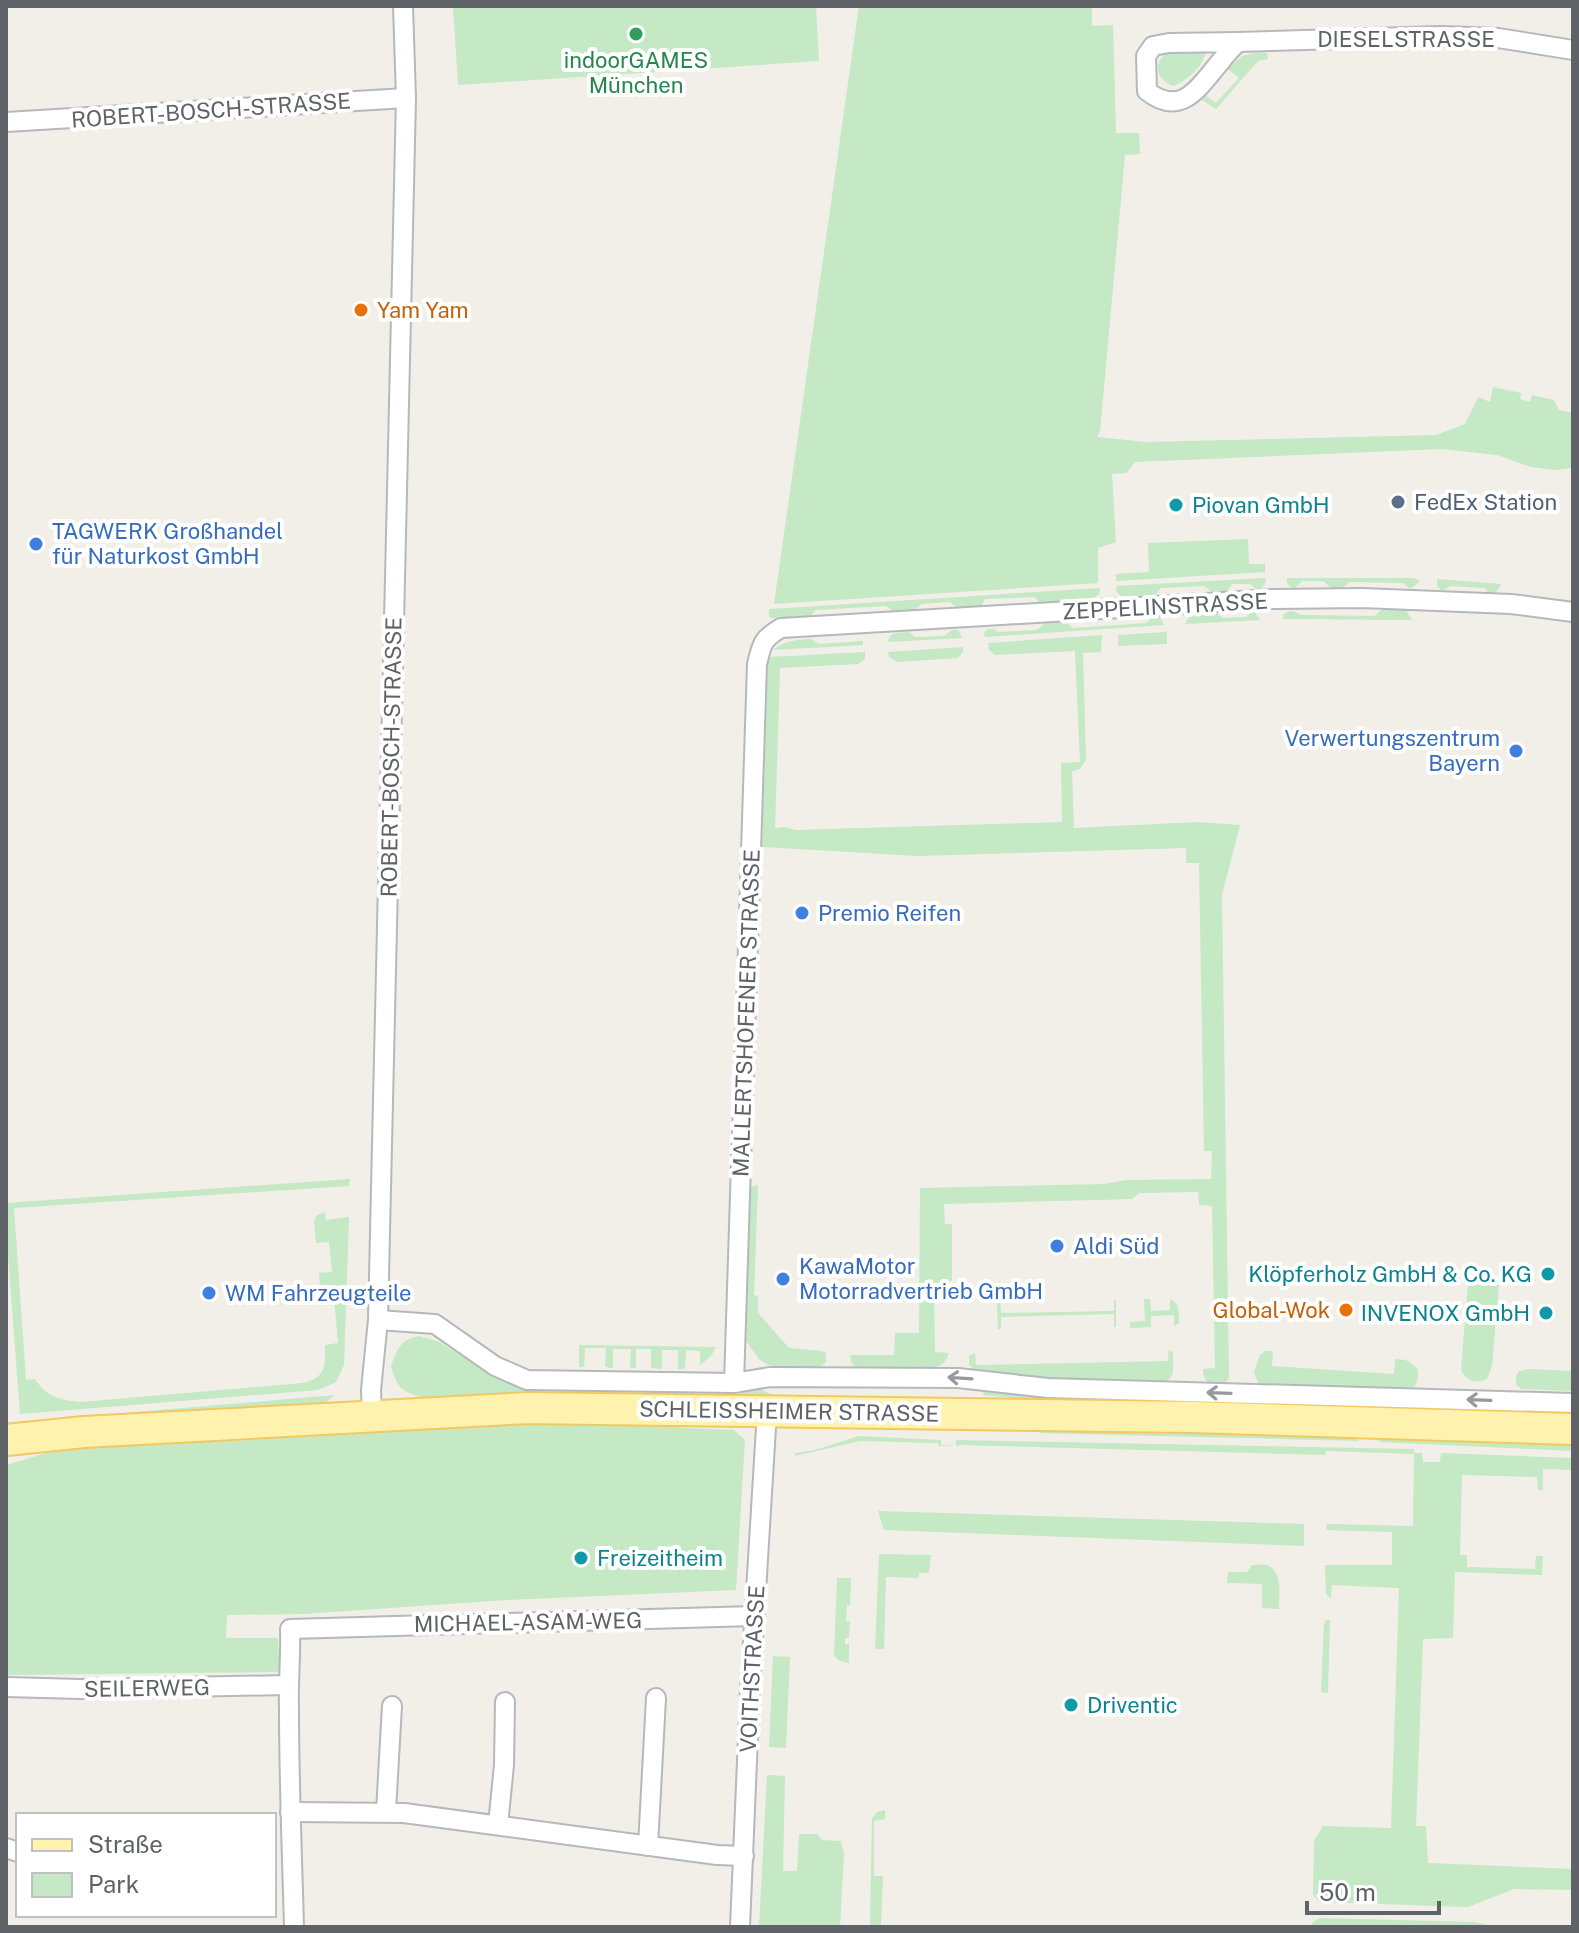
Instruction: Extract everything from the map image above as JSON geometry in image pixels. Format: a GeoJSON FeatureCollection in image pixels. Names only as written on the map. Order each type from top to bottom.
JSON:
{"type":"FeatureCollection","features":[{"type":"Feature","properties":{"kind":"main road","name":"SCHLEISSHEIMER STRASSE"},"geometry":{"type":"LineString","coordinates":[[6,1440],[84,1432],[527,1408],[1191,1417],[1573,1429]]}},
{"type":"Feature","properties":{"kind":"street","name":"ROBERT-BOSCH-STRASSE"},"geometry":{"type":"LineString","coordinates":[[372,1415],[371,1390],[378,1320],[406,98],[403,6]]}},
{"type":"Feature","properties":{"kind":"street","name":"DIESELSTRASSE"},"geometry":{"type":"LineString","coordinates":[[1238,42],[1204,83],[1187,98],[1172,102],[1158,100],[1147,91],[1146,56],[1153,46],[1169,43],[1442,36],[1498,38],[1573,50]]}},
{"type":"Feature","properties":{"kind":"street","name":"ROBERT-BOSCH-STRASSE"},"geometry":{"type":"LineString","coordinates":[[11,122],[406,98]]}},
{"type":"Feature","properties":{"kind":"street","name":"ZEPPELINSTRASSE"},"geometry":{"type":"LineString","coordinates":[[762,643],[781,628],[1273,599],[1362,598],[1511,604],[1573,612]]}},
{"type":"Feature","properties":{"kind":"street","name":"MALLERTSHOFENER STRASSE"},"geometry":{"type":"LineString","coordinates":[[734,1383],[757,664],[762,643]]}},
{"type":"Feature","properties":{"kind":"street","name":"SCHLEISSHEIMER STRASSE"},"geometry":{"type":"LineString","coordinates":[[378,1320],[435,1324],[495,1366],[527,1380],[734,1383],[770,1377],[958,1378],[1048,1388],[1573,1403]]}},
{"type":"Feature","properties":{"kind":"street","name":"VOITHSTRASSE"},"geometry":{"type":"LineString","coordinates":[[740,1927],[767,1411]]}},
{"type":"Feature","properties":{"kind":"street","name":"MICHAEL-ASAM-WEG"},"geometry":{"type":"LineString","coordinates":[[288,1685],[290,1629],[754,1616]]}},
{"type":"Feature","properties":{"kind":"street"},"geometry":{"type":"LineString","coordinates":[[288,1685],[290,1812],[283,1849],[294,1927]]}},
{"type":"Feature","properties":{"kind":"street","name":"SEILERWEG"},"geometry":{"type":"LineString","coordinates":[[6,1687],[80,1689],[288,1685]]}},
{"type":"Feature","properties":{"kind":"street"},"geometry":{"type":"LineString","coordinates":[[648,1846],[656,1698]]}},
{"type":"Feature","properties":{"kind":"street"},"geometry":{"type":"LineString","coordinates":[[498,1825],[504,1765],[505,1702]]}},
{"type":"Feature","properties":{"kind":"street"},"geometry":{"type":"LineString","coordinates":[[386,1811],[392,1706]]}},
{"type":"Feature","properties":{"kind":"street"},"geometry":{"type":"LineString","coordinates":[[290,1812],[386,1811],[744,1856]]}},
{"type":"Feature","properties":{"kind":"green space","name":"indoorGAMES München"},"geometry":{"type":"Polygon","coordinates":[[[453,6],[816,6],[819,61],[458,85],[453,6]]]}},
{"type":"Feature","properties":{"kind":"green space"},"geometry":{"type":"Polygon","coordinates":[[[859,6],[1092,6],[1092,26],[1113,25],[1116,133],[1139,133],[1140,154],[1125,155],[1097,437],[1146,442],[1436,435],[1465,424],[1478,397],[1490,402],[1493,387],[1521,393],[1520,399],[1530,402],[1532,395],[1554,400],[1559,410],[1573,413],[1573,468],[1555,470],[1531,467],[1497,455],[1442,449],[1135,462],[1126,473],[1112,474],[1116,542],[1098,548],[1098,583],[774,604],[859,6]]]}},
{"type":"Feature","properties":{"kind":"green space"},"geometry":{"type":"Polygon","coordinates":[[[1169,51],[1202,51],[1205,55],[1192,74],[1173,86],[1162,79],[1158,70],[1160,60],[1169,51]]]}},
{"type":"Feature","properties":{"kind":"green space"},"geometry":{"type":"Polygon","coordinates":[[[1267,53],[1268,59],[1258,61],[1216,109],[1202,100],[1206,96],[1216,103],[1239,78],[1228,69],[1242,56],[1267,53]]]}},
{"type":"Feature","properties":{"kind":"green space"},"geometry":{"type":"Polygon","coordinates":[[[1248,539],[1249,564],[1265,564],[1265,572],[1116,581],[1116,574],[1149,572],[1148,543],[1248,539]]]}},
{"type":"Feature","properties":{"kind":"green space"},"geometry":{"type":"Polygon","coordinates":[[[1266,578],[1261,589],[1250,584],[1232,584],[1227,591],[1211,591],[1205,586],[1161,588],[1154,596],[1122,597],[1116,591],[1117,586],[1266,578]]]}},
{"type":"Feature","properties":{"kind":"green space"},"geometry":{"type":"Polygon","coordinates":[[[1287,578],[1419,580],[1410,589],[1403,583],[1349,582],[1343,588],[1331,588],[1323,581],[1302,581],[1292,588],[1287,578]]]}},
{"type":"Feature","properties":{"kind":"green space"},"geometry":{"type":"Polygon","coordinates":[[[1437,579],[1501,584],[1491,594],[1485,588],[1451,586],[1442,591],[1437,586],[1437,579]]]}},
{"type":"Feature","properties":{"kind":"green space"},"geometry":{"type":"Polygon","coordinates":[[[1100,588],[1093,599],[1039,602],[1035,597],[985,599],[981,606],[956,607],[950,602],[922,604],[914,610],[893,611],[886,606],[815,610],[810,617],[769,617],[769,609],[1100,588]]]}},
{"type":"Feature","properties":{"kind":"green space"},"geometry":{"type":"Polygon","coordinates":[[[1382,609],[1406,610],[1412,620],[1283,619],[1283,615],[1290,611],[1301,615],[1375,616],[1382,609]]]}},
{"type":"Feature","properties":{"kind":"green space"},"geometry":{"type":"Polygon","coordinates":[[[1215,612],[1223,618],[1246,617],[1250,612],[1255,612],[1260,620],[1185,624],[1191,614],[1215,612]]]}},
{"type":"Feature","properties":{"kind":"green space"},"geometry":{"type":"Polygon","coordinates":[[[1152,617],[1160,617],[1164,625],[985,637],[984,633],[988,629],[998,632],[1037,630],[1045,623],[1067,622],[1072,628],[1147,623],[1152,617]]]}},
{"type":"Feature","properties":{"kind":"green space"},"geometry":{"type":"Polygon","coordinates":[[[958,630],[962,638],[888,642],[896,633],[909,632],[915,637],[944,636],[958,630]]]}},
{"type":"Feature","properties":{"kind":"green space"},"geometry":{"type":"Polygon","coordinates":[[[1167,632],[1167,644],[1118,646],[1118,635],[1167,632]]]}},
{"type":"Feature","properties":{"kind":"green space"},"geometry":{"type":"Polygon","coordinates":[[[1102,635],[1101,652],[1083,653],[1086,760],[1080,769],[1072,771],[1074,828],[1198,822],[1240,825],[1222,895],[1229,1378],[1221,1385],[1213,1386],[1206,1380],[1203,1369],[1215,1368],[1212,1206],[1199,1205],[1198,1192],[1139,1193],[1132,1199],[944,1204],[945,1224],[952,1224],[952,1280],[948,1284],[934,1285],[935,1352],[949,1353],[947,1358],[935,1367],[855,1367],[850,1355],[894,1355],[895,1333],[919,1333],[920,1188],[1211,1179],[1212,1151],[1204,1151],[1199,863],[1186,863],[1186,848],[918,856],[762,847],[768,657],[865,652],[865,659],[858,664],[780,668],[775,828],[796,830],[1062,822],[1061,763],[1080,762],[1075,651],[995,655],[989,650],[988,643],[1102,635]]]}},
{"type":"Feature","properties":{"kind":"green space"},"geometry":{"type":"Polygon","coordinates":[[[811,639],[819,644],[863,641],[863,645],[773,650],[787,642],[811,639]]]}},
{"type":"Feature","properties":{"kind":"green space"},"geometry":{"type":"Polygon","coordinates":[[[963,647],[958,658],[897,662],[889,657],[888,652],[963,647]]]}},
{"type":"Feature","properties":{"kind":"green space"},"geometry":{"type":"Polygon","coordinates":[[[350,1179],[349,1186],[14,1208],[26,1380],[35,1379],[54,1396],[80,1402],[303,1383],[317,1377],[323,1370],[325,1345],[338,1343],[333,1285],[320,1286],[319,1273],[332,1272],[329,1242],[316,1243],[314,1221],[317,1215],[325,1212],[326,1220],[349,1217],[344,1365],[336,1382],[318,1390],[20,1414],[6,1203],[350,1179]]]}},
{"type":"Feature","properties":{"kind":"green space"},"geometry":{"type":"Polygon","coordinates":[[[758,1185],[754,1295],[758,1296],[758,1313],[789,1348],[826,1353],[826,1362],[820,1367],[768,1365],[759,1359],[746,1341],[750,1187],[758,1185]]]}},
{"type":"Feature","properties":{"kind":"green space"},"geometry":{"type":"Polygon","coordinates":[[[1468,1284],[1499,1285],[1492,1366],[1487,1379],[1479,1381],[1469,1379],[1461,1370],[1468,1284]]]}},
{"type":"Feature","properties":{"kind":"green space"},"geometry":{"type":"Polygon","coordinates":[[[1144,1299],[1150,1299],[1151,1311],[1170,1310],[1170,1299],[1176,1303],[1179,1323],[1174,1326],[1174,1315],[1151,1316],[1151,1327],[1130,1328],[1130,1322],[1145,1321],[1144,1299]]]}},
{"type":"Feature","properties":{"kind":"green space"},"geometry":{"type":"Polygon","coordinates":[[[1114,1300],[1116,1327],[1114,1314],[1001,1317],[1001,1329],[998,1329],[997,1302],[1000,1302],[1001,1313],[1114,1311],[1114,1300]]]}},
{"type":"Feature","properties":{"kind":"green space"},"geometry":{"type":"Polygon","coordinates":[[[419,1336],[437,1341],[516,1387],[722,1393],[760,1389],[800,1401],[420,1397],[400,1386],[391,1366],[403,1343],[419,1336]]]}},
{"type":"Feature","properties":{"kind":"green space"},"geometry":{"type":"Polygon","coordinates":[[[579,1345],[716,1347],[700,1365],[700,1351],[686,1350],[685,1369],[678,1369],[678,1350],[662,1350],[662,1369],[651,1368],[651,1349],[636,1349],[636,1368],[630,1368],[631,1349],[613,1349],[613,1368],[605,1367],[606,1348],[585,1348],[584,1367],[579,1367],[579,1345]]]}},
{"type":"Feature","properties":{"kind":"green space"},"geometry":{"type":"Polygon","coordinates":[[[1169,1350],[1173,1352],[1173,1372],[1170,1379],[1162,1383],[1004,1378],[978,1372],[969,1365],[969,1356],[975,1353],[976,1365],[1168,1361],[1169,1350]]]}},
{"type":"Feature","properties":{"kind":"green space"},"geometry":{"type":"Polygon","coordinates":[[[1273,1351],[1272,1366],[1394,1374],[1395,1359],[1406,1360],[1417,1368],[1418,1375],[1411,1390],[1266,1386],[1258,1383],[1254,1372],[1260,1355],[1273,1351]]]}},
{"type":"Feature","properties":{"kind":"green space"},"geometry":{"type":"Polygon","coordinates":[[[1519,1371],[1573,1371],[1573,1391],[1521,1389],[1516,1385],[1516,1376],[1519,1371]]]}},
{"type":"Feature","properties":{"kind":"green space"},"geometry":{"type":"Polygon","coordinates":[[[984,1389],[1055,1397],[1573,1411],[1573,1420],[1068,1404],[983,1395],[984,1389]]]}},
{"type":"Feature","properties":{"kind":"green space"},"geometry":{"type":"Polygon","coordinates":[[[335,1395],[324,1404],[310,1408],[6,1425],[6,1423],[335,1395]]]}},
{"type":"Feature","properties":{"kind":"green space"},"geometry":{"type":"Polygon","coordinates":[[[549,1422],[644,1423],[734,1430],[745,1440],[736,1590],[507,1600],[303,1614],[227,1615],[226,1638],[278,1638],[280,1672],[6,1675],[6,1465],[63,1448],[116,1443],[235,1441],[549,1422]]]}},
{"type":"Feature","properties":{"kind":"green space"},"geometry":{"type":"Polygon","coordinates":[[[1068,1425],[1350,1432],[1359,1441],[1038,1433],[1068,1425]]]}},
{"type":"Feature","properties":{"kind":"green space"},"geometry":{"type":"Polygon","coordinates":[[[1382,1435],[1573,1443],[1573,1451],[1380,1442],[1378,1439],[1382,1435]]]}},
{"type":"Feature","properties":{"kind":"green space"},"geometry":{"type":"Polygon","coordinates":[[[859,1436],[941,1440],[941,1445],[956,1446],[860,1441],[795,1456],[795,1453],[859,1436]]]}},
{"type":"Feature","properties":{"kind":"green space"},"geometry":{"type":"Polygon","coordinates":[[[956,1440],[1414,1449],[1414,1453],[1422,1453],[1423,1462],[1440,1462],[1441,1453],[1573,1458],[1573,1470],[1543,1469],[1543,1490],[1538,1490],[1537,1477],[1462,1475],[1460,1555],[1467,1555],[1467,1567],[1535,1569],[1536,1556],[1543,1556],[1542,1575],[1455,1572],[1453,1638],[1423,1639],[1416,1826],[1426,1826],[1428,1863],[1573,1869],[1573,1890],[1514,1889],[1468,1907],[1320,1902],[1313,1895],[1314,1841],[1323,1826],[1391,1828],[1399,1588],[1332,1585],[1331,1598],[1326,1594],[1325,1565],[1392,1565],[1392,1532],[1326,1530],[1327,1524],[1413,1526],[1414,1454],[1326,1451],[1325,1455],[956,1446],[956,1440]]]}},
{"type":"Feature","properties":{"kind":"green space"},"geometry":{"type":"Polygon","coordinates":[[[878,1511],[1304,1524],[1304,1546],[884,1530],[878,1511]]]}},
{"type":"Feature","properties":{"kind":"green space"},"geometry":{"type":"Polygon","coordinates":[[[879,1554],[931,1555],[929,1573],[919,1573],[919,1578],[886,1577],[884,1649],[875,1649],[879,1554]]]}},
{"type":"Feature","properties":{"kind":"green space"},"geometry":{"type":"Polygon","coordinates":[[[1252,1565],[1266,1565],[1275,1572],[1279,1583],[1279,1609],[1262,1608],[1262,1584],[1227,1583],[1228,1572],[1247,1572],[1252,1565]]]}},
{"type":"Feature","properties":{"kind":"green space"},"geometry":{"type":"Polygon","coordinates":[[[837,1578],[851,1578],[846,1621],[850,1621],[849,1638],[845,1638],[845,1644],[849,1644],[849,1663],[834,1656],[837,1578]]]}},
{"type":"Feature","properties":{"kind":"green space"},"geometry":{"type":"Polygon","coordinates":[[[1326,1620],[1330,1620],[1328,1693],[1321,1692],[1326,1620]]]}},
{"type":"Feature","properties":{"kind":"green space"},"geometry":{"type":"Polygon","coordinates":[[[773,1656],[790,1657],[786,1748],[769,1747],[773,1656]]]}},
{"type":"Feature","properties":{"kind":"green space"},"geometry":{"type":"Polygon","coordinates":[[[767,1775],[785,1776],[783,1871],[797,1871],[799,1834],[817,1834],[822,1840],[841,1841],[844,1853],[840,1927],[759,1927],[767,1775]]]}},
{"type":"Feature","properties":{"kind":"green space"},"geometry":{"type":"Polygon","coordinates":[[[885,1810],[885,1819],[874,1821],[874,1876],[883,1876],[881,1927],[871,1927],[872,1819],[877,1812],[885,1810]]]}},
{"type":"Feature","properties":{"kind":"green space"},"geometry":{"type":"Polygon","coordinates":[[[1320,1918],[1473,1922],[1490,1927],[1310,1927],[1320,1918]]]}},
{"type":"Feature","properties":{"kind":"place","name":"indoorGAMES München"},"geometry":{"type":"Point","coordinates":[636,34]}},
{"type":"Feature","properties":{"kind":"place","name":"Yam Yam"},"geometry":{"type":"Point","coordinates":[361,310]}},
{"type":"Feature","properties":{"kind":"place","name":"FedEx Station"},"geometry":{"type":"Point","coordinates":[1398,502]}},
{"type":"Feature","properties":{"kind":"place","name":"Piovan GmbH"},"geometry":{"type":"Point","coordinates":[1176,505]}},
{"type":"Feature","properties":{"kind":"place","name":"TAGWERK Großhandel für Naturkost GmbH"},"geometry":{"type":"Point","coordinates":[36,544]}},
{"type":"Feature","properties":{"kind":"place","name":"Verwertungszentrum Bayern"},"geometry":{"type":"Point","coordinates":[1516,751]}},
{"type":"Feature","properties":{"kind":"place","name":"Premio Reifen"},"geometry":{"type":"Point","coordinates":[802,913]}},
{"type":"Feature","properties":{"kind":"place","name":"Aldi Süd"},"geometry":{"type":"Point","coordinates":[1057,1246]}},
{"type":"Feature","properties":{"kind":"place","name":"Klöpferholz GmbH & Co. KG"},"geometry":{"type":"Point","coordinates":[1548,1274]}},
{"type":"Feature","properties":{"kind":"place","name":"KawaMotor Motorradvertrieb GmbH"},"geometry":{"type":"Point","coordinates":[783,1279]}},
{"type":"Feature","properties":{"kind":"place","name":"WM Fahrzeugteile"},"geometry":{"type":"Point","coordinates":[209,1293]}},
{"type":"Feature","properties":{"kind":"place","name":"Global-Wok"},"geometry":{"type":"Point","coordinates":[1346,1310]}},
{"type":"Feature","properties":{"kind":"place","name":"INVENOX GmbH"},"geometry":{"type":"Point","coordinates":[1546,1313]}},
{"type":"Feature","properties":{"kind":"place","name":"Freizeitheim"},"geometry":{"type":"Point","coordinates":[581,1558]}},
{"type":"Feature","properties":{"kind":"place","name":"Driventic"},"geometry":{"type":"Point","coordinates":[1071,1705]}}]}
